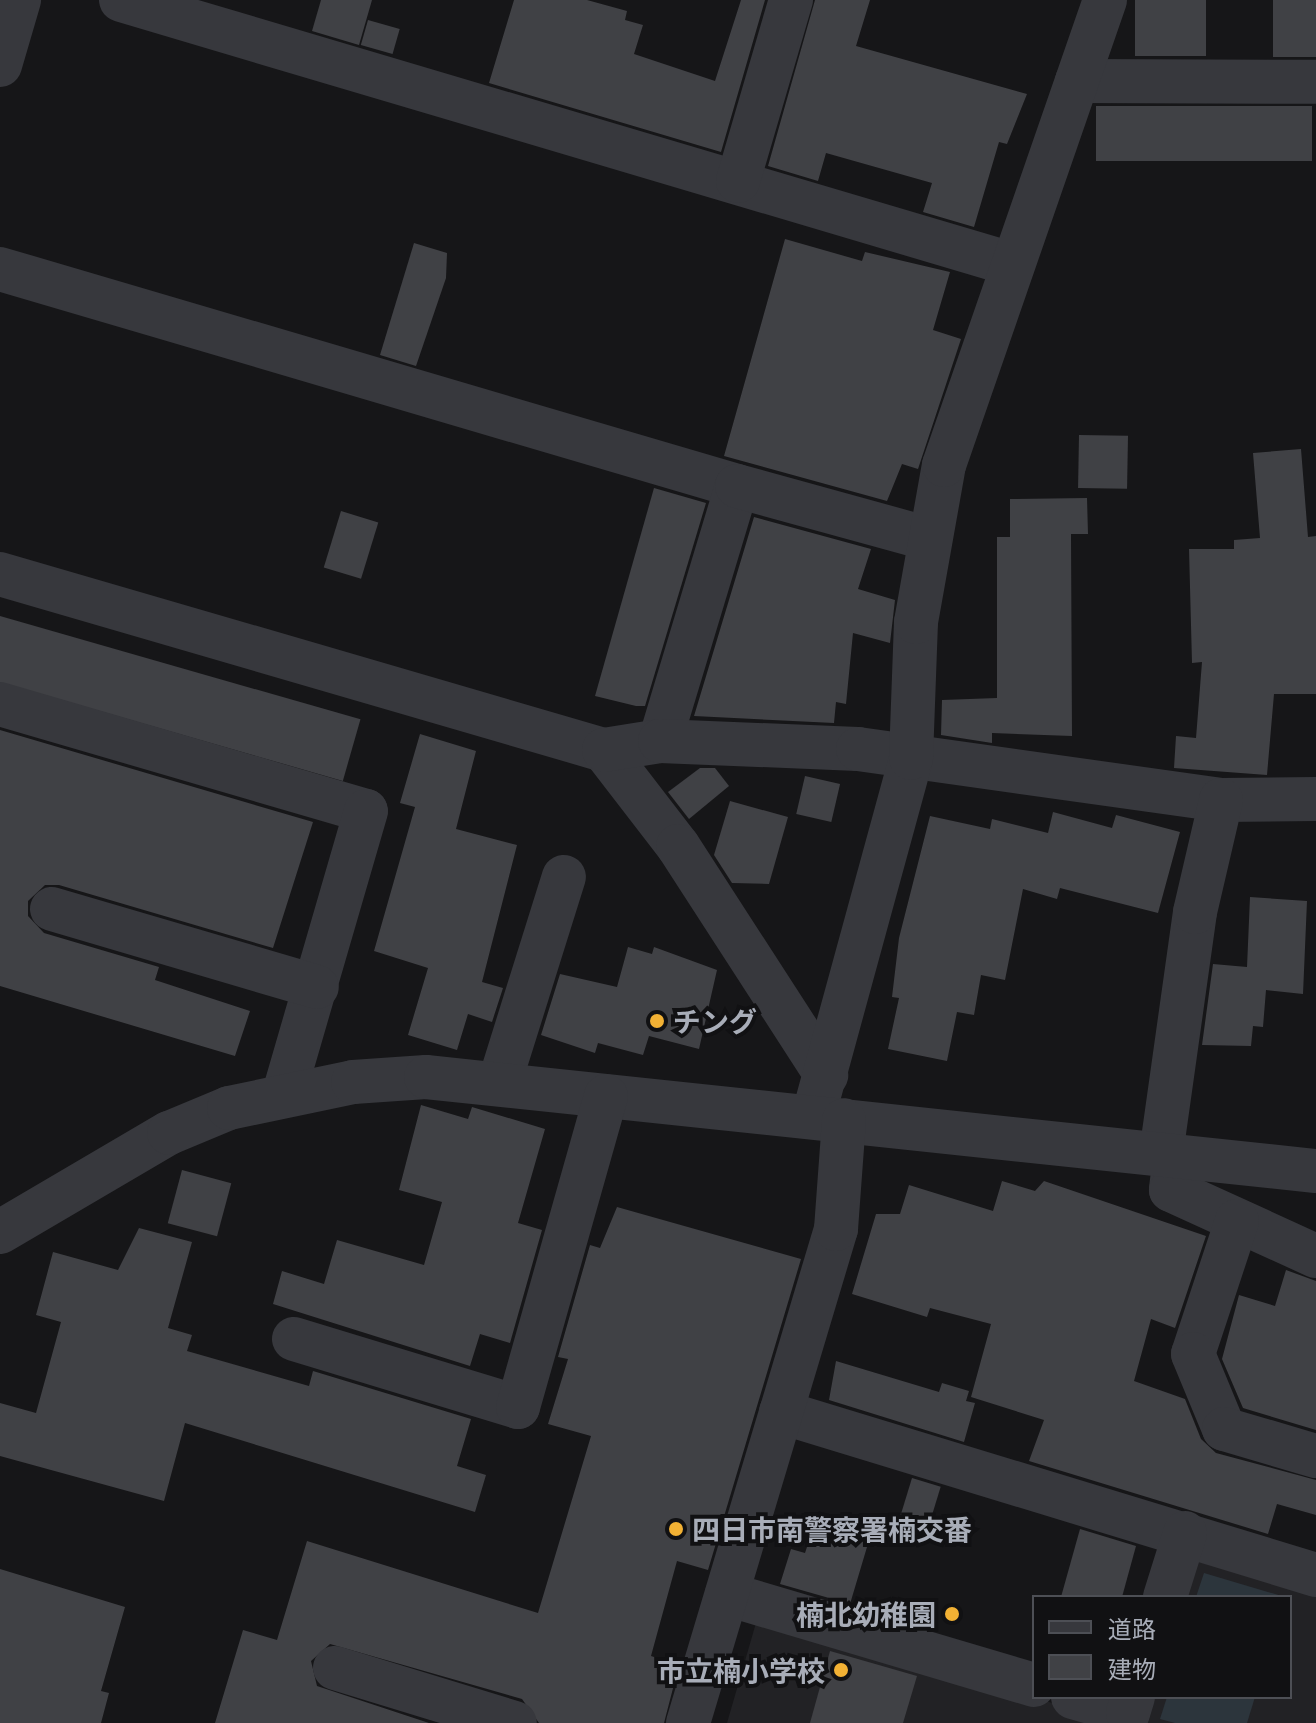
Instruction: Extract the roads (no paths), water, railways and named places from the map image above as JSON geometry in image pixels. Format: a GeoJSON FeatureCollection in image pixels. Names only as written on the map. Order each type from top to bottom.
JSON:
{"type":"FeatureCollection","features":[{"type":"Feature","properties":{"kind":"street"},"geometry":{"type":"LineString","coordinates":[[0,65],[19,0]]}},
{"type":"Feature","properties":{"kind":"street"},"geometry":{"type":"LineString","coordinates":[[121,0],[213,13],[738,181],[1011,264]]}},
{"type":"Feature","properties":{"kind":"street"},"geometry":{"type":"LineString","coordinates":[[738,181],[791,0]]}},
{"type":"Feature","properties":{"kind":"street"},"geometry":{"type":"LineString","coordinates":[[688,1723],[836,1229],[826,1075],[911,758],[916,622],[930,539],[968,382],[1105,0]]}},
{"type":"Feature","properties":{"kind":"street"},"geometry":{"type":"LineString","coordinates":[[1077,81],[1316,82]]}},
{"type":"Feature","properties":{"kind":"street"},"geometry":{"type":"LineString","coordinates":[[0,269],[737,486],[930,539]]}},
{"type":"Feature","properties":{"kind":"street"},"geometry":{"type":"LineString","coordinates":[[660,741],[737,486]]}},
{"type":"Feature","properties":{"kind":"street"},"geometry":{"type":"LineString","coordinates":[[0,574],[604,750],[660,741],[911,758],[1221,800],[1316,799]]}},
{"type":"Feature","properties":{"kind":"street"},"geometry":{"type":"LineString","coordinates":[[0,704],[366,811],[284,1094]]}},
{"type":"Feature","properties":{"kind":"street"},"geometry":{"type":"LineString","coordinates":[[604,750],[678,846],[826,1075]]}},
{"type":"Feature","properties":{"kind":"street"},"geometry":{"type":"LineString","coordinates":[[1221,800],[1195,912],[1168,1155],[1171,1190],[1316,1256]]}},
{"type":"Feature","properties":{"kind":"street"},"geometry":{"type":"LineString","coordinates":[[499,1084],[564,877]]}},
{"type":"Feature","properties":{"kind":"street"},"geometry":{"type":"LineString","coordinates":[[52,909],[317,987]]}},
{"type":"Feature","properties":{"kind":"street"},"geometry":{"type":"LineString","coordinates":[[0,1232],[169,1133],[284,1094],[426,1077],[1316,1171]]}},
{"type":"Feature","properties":{"kind":"street"},"geometry":{"type":"LineString","coordinates":[[294,1339],[518,1407],[606,1096]]}},
{"type":"Feature","properties":{"kind":"street"},"geometry":{"type":"LineString","coordinates":[[1237,1221],[1193,1354],[1224,1429],[1316,1456]]}},
{"type":"Feature","properties":{"kind":"street"},"geometry":{"type":"LineString","coordinates":[[781,1412],[1316,1575]]}},
{"type":"Feature","properties":{"kind":"street"},"geometry":{"type":"LineString","coordinates":[[1166,1595],[1185,1533]]}},
{"type":"Feature","properties":{"kind":"street"},"geometry":{"type":"LineString","coordinates":[[727,1594],[1032,1684]]}},
{"type":"Feature","properties":{"kind":"street"},"geometry":{"type":"LineString","coordinates":[[335,1668],[515,1723]]}},
{"type":"Feature","properties":{"kind":"street"},"geometry":{"type":"LineString","coordinates":[[1080,1699],[1128,1713],[1132,1699]]}},
{"type":"Feature","properties":{"kind":"place","name":"チング"},"geometry":{"type":"Point","coordinates":[657,1021]}},
{"type":"Feature","properties":{"kind":"place","name":"四日市南警察署楠交番"},"geometry":{"type":"Point","coordinates":[676,1529]}},
{"type":"Feature","properties":{"kind":"place","name":"楠北幼稚園"},"geometry":{"type":"Point","coordinates":[952,1614]}},
{"type":"Feature","properties":{"kind":"place","name":"市立楠小学校"},"geometry":{"type":"Point","coordinates":[841,1670]}}]}
